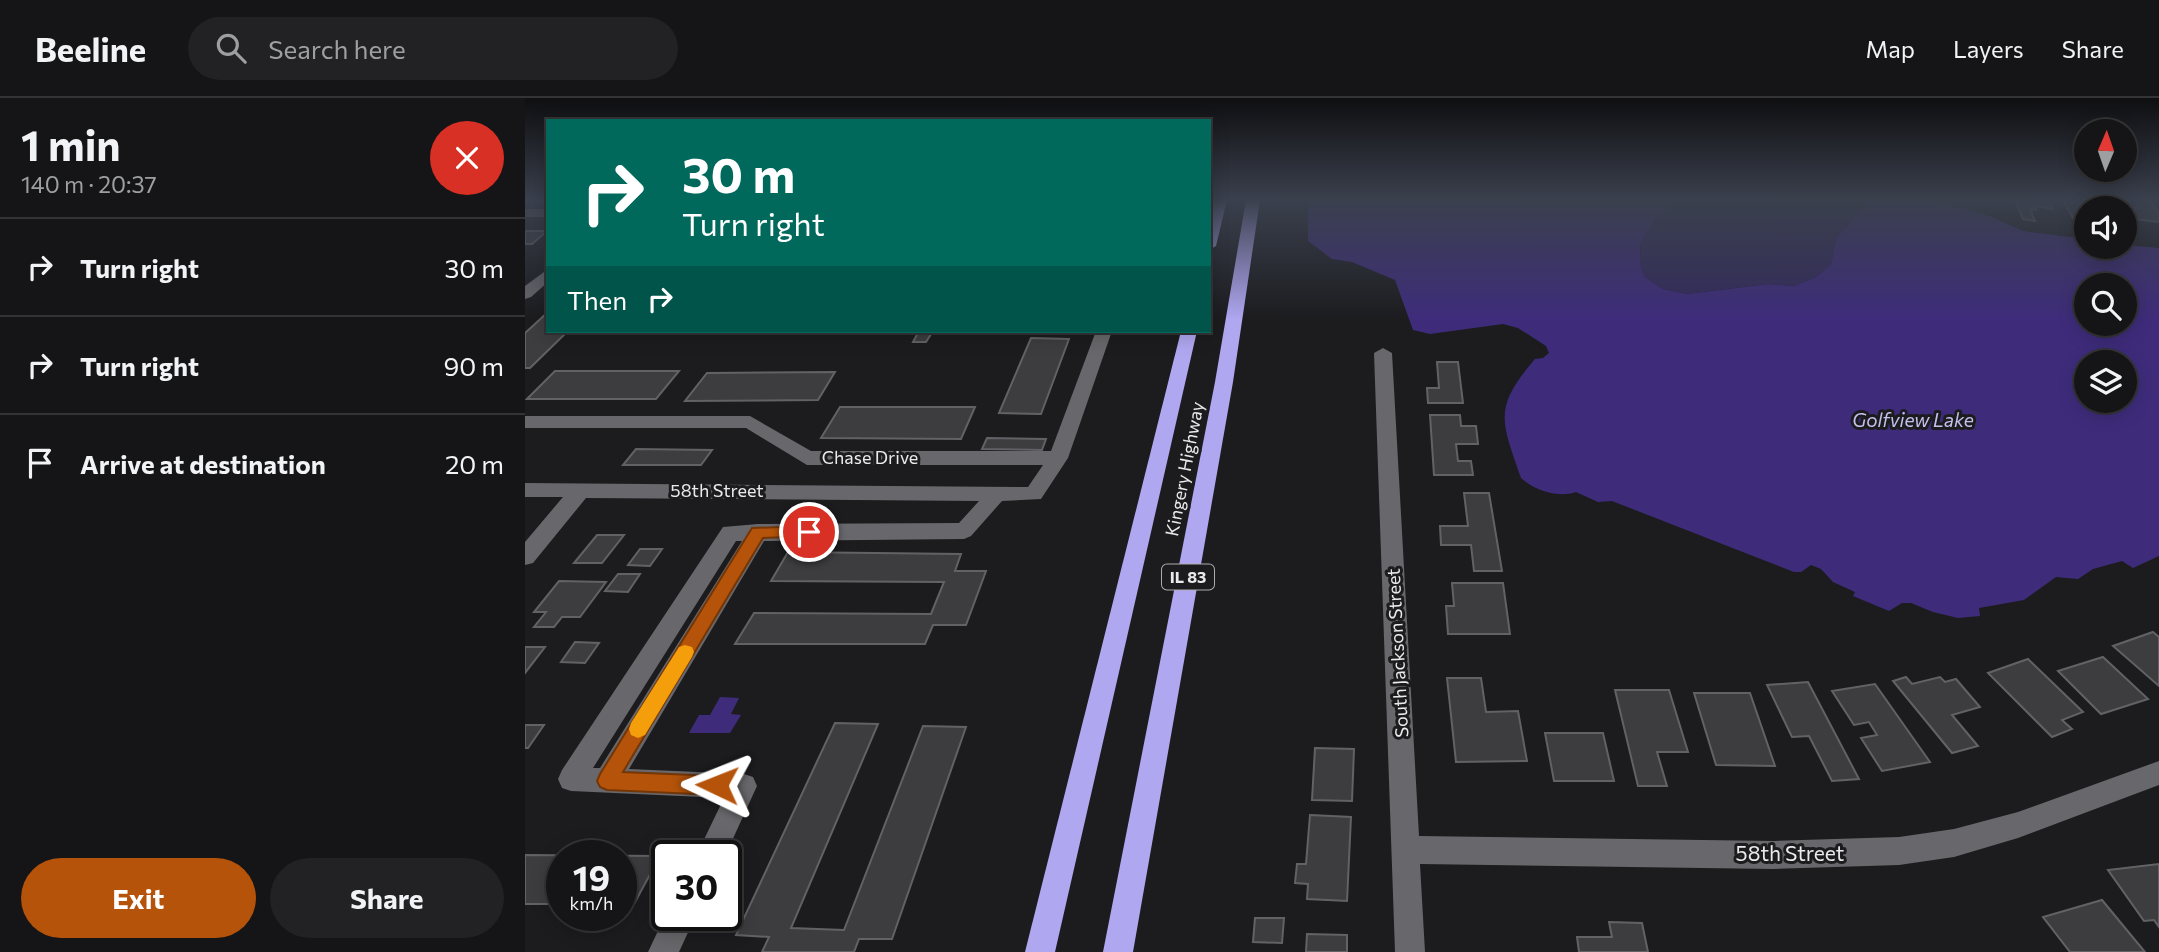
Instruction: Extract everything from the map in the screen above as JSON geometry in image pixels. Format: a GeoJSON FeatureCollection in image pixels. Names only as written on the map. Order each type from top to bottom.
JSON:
{"type":"FeatureCollection","features":[{"type":"Feature","properties":{"kind":"highway","name":"Kingery Highway"},"geometry":{"type":"LineString","coordinates":[[1118,952],[1224,383],[1247,240]]}},
{"type":"Feature","properties":{"kind":"highway"},"geometry":{"type":"LineString","coordinates":[[1177,383],[1183,333]]}},
{"type":"Feature","properties":{"kind":"highway","name":"Kingery Highway"},"geometry":{"type":"LineString","coordinates":[[1040,952],[1189,333]]}},
{"type":"Feature","properties":{"kind":"street"},"geometry":{"type":"LineString","coordinates":[[525,270],[546,272]]}},
{"type":"Feature","properties":{"kind":"street"},"geometry":{"type":"LineString","coordinates":[[525,294],[546,274]]}},
{"type":"Feature","properties":{"kind":"street"},"geometry":{"type":"LineString","coordinates":[[1058,458],[1103,333]]}},
{"type":"Feature","properties":{"kind":"street","name":"South Jackson Street"},"geometry":{"type":"LineString","coordinates":[[1383,353],[1411,952]]}},
{"type":"Feature","properties":{"kind":"street","name":"Chase Drive"},"geometry":{"type":"LineString","coordinates":[[525,422],[750,422],[807,458],[1058,458]]}},
{"type":"Feature","properties":{"kind":"street","name":"58th Street"},"geometry":{"type":"LineString","coordinates":[[525,490],[1034,494],[1058,458]]}},
{"type":"Feature","properties":{"kind":"street"},"geometry":{"type":"LineString","coordinates":[[525,557],[580,491]]}},
{"type":"Feature","properties":{"kind":"street"},"geometry":{"type":"LineString","coordinates":[[718,840],[744,786],[571,779],[730,533],[964,531],[996,495]]}},
{"type":"Feature","properties":{"kind":"street"},"geometry":{"type":"LineString","coordinates":[[607,781],[758,533]]}},
{"type":"Feature","properties":{"kind":"street","name":"58th Street"},"geometry":{"type":"LineString","coordinates":[[1408,850],[1774,855],[1899,851],[1954,843],[2018,825],[2159,773]]}},
{"type":"Feature","properties":{"kind":"street"},"geometry":{"type":"LineString","coordinates":[[663,952],[673,931]]}},
{"type":"Feature","properties":{"kind":"shaded area"},"geometry":{"type":"Polygon","coordinates":[[[1643,240],[1836,240],[1831,266],[1816,277],[1794,286],[1768,284],[1687,294],[1663,289],[1645,277],[1641,268],[1640,245],[1643,240]]]}},
{"type":"Feature","properties":{"kind":"water","name":"Golfview Lake"},"geometry":{"type":"Polygon","coordinates":[[[1308,240],[1643,240],[1640,245],[1641,268],[1645,277],[1663,289],[1687,294],[1768,284],[1794,286],[1816,277],[1831,265],[1836,240],[2074,240],[2074,259],[2137,259],[2137,246],[2159,248],[2159,556],[2133,568],[2122,561],[2093,569],[2078,579],[2056,577],[2024,600],[1979,608],[1980,616],[1958,618],[1911,603],[1902,603],[1889,611],[1853,596],[1855,592],[1833,582],[1821,569],[1811,565],[1801,572],[1794,572],[1612,501],[1598,502],[1576,492],[1555,494],[1540,490],[1521,478],[1509,442],[1505,415],[1512,390],[1535,359],[1543,358],[1549,353],[1546,346],[1518,328],[1503,324],[1430,334],[1413,330],[1395,280],[1352,262],[1332,259],[1308,240]]]}},
{"type":"Feature","properties":{"kind":"water"},"geometry":{"type":"Polygon","coordinates":[[[720,697],[739,698],[731,714],[741,715],[730,733],[689,733],[699,715],[710,715],[720,697]]]}},
{"type":"Feature","properties":{"kind":"building"},"geometry":{"type":"Polygon","coordinates":[[[525,240],[537,240],[532,244],[525,244],[525,240]]]}},
{"type":"Feature","properties":{"kind":"building"},"geometry":{"type":"Polygon","coordinates":[[[546,314],[546,333],[566,333],[530,368],[525,368],[525,333],[546,314]]]}},
{"type":"Feature","properties":{"kind":"building"},"geometry":{"type":"Polygon","coordinates":[[[918,333],[932,333],[926,342],[913,342],[918,333]]]}},
{"type":"Feature","properties":{"kind":"building"},"geometry":{"type":"Polygon","coordinates":[[[1031,338],[1069,339],[1041,414],[999,413],[1031,338]]]}},
{"type":"Feature","properties":{"kind":"building"},"geometry":{"type":"Polygon","coordinates":[[[1437,362],[1458,362],[1463,403],[1428,403],[1427,388],[1439,388],[1437,362]]]}},
{"type":"Feature","properties":{"kind":"building"},"geometry":{"type":"Polygon","coordinates":[[[555,371],[679,371],[656,399],[527,399],[555,371]]]}},
{"type":"Feature","properties":{"kind":"building"},"geometry":{"type":"Polygon","coordinates":[[[835,372],[818,400],[685,401],[707,373],[835,372]]]}},
{"type":"Feature","properties":{"kind":"building"},"geometry":{"type":"Polygon","coordinates":[[[840,407],[975,407],[961,439],[821,438],[840,407]]]}},
{"type":"Feature","properties":{"kind":"building"},"geometry":{"type":"Polygon","coordinates":[[[1430,415],[1460,415],[1461,426],[1476,426],[1478,444],[1456,444],[1458,461],[1471,461],[1473,475],[1434,475],[1430,415]]]}},
{"type":"Feature","properties":{"kind":"building"},"geometry":{"type":"Polygon","coordinates":[[[987,438],[1046,439],[1042,450],[982,449],[987,438]]]}},
{"type":"Feature","properties":{"kind":"building"},"geometry":{"type":"Polygon","coordinates":[[[636,449],[712,450],[701,465],[623,465],[636,449]]]}},
{"type":"Feature","properties":{"kind":"building"},"geometry":{"type":"Polygon","coordinates":[[[1464,493],[1489,493],[1502,571],[1474,571],[1471,545],[1441,545],[1440,526],[1468,526],[1464,493]]]}},
{"type":"Feature","properties":{"kind":"building"},"geometry":{"type":"Polygon","coordinates":[[[597,535],[624,535],[602,563],[574,563],[597,535]]]}},
{"type":"Feature","properties":{"kind":"building"},"geometry":{"type":"Polygon","coordinates":[[[640,549],[662,549],[650,566],[628,565],[640,549]]]}},
{"type":"Feature","properties":{"kind":"building"},"geometry":{"type":"Polygon","coordinates":[[[788,552],[961,554],[955,571],[986,571],[966,625],[933,625],[925,644],[735,644],[754,613],[931,614],[944,582],[771,581],[788,552]]]}},
{"type":"Feature","properties":{"kind":"building"},"geometry":{"type":"Polygon","coordinates":[[[618,574],[640,574],[628,592],[605,591],[618,574]]]}},
{"type":"Feature","properties":{"kind":"building"},"geometry":{"type":"Polygon","coordinates":[[[559,581],[606,582],[580,617],[562,617],[554,627],[534,627],[546,612],[534,612],[559,581]]]}},
{"type":"Feature","properties":{"kind":"building"},"geometry":{"type":"Polygon","coordinates":[[[1452,583],[1503,583],[1510,634],[1448,634],[1446,606],[1454,606],[1452,583]]]}},
{"type":"Feature","properties":{"kind":"building"},"geometry":{"type":"Polygon","coordinates":[[[2153,632],[2159,637],[2159,686],[2113,646],[2153,632]]]}},
{"type":"Feature","properties":{"kind":"building"},"geometry":{"type":"Polygon","coordinates":[[[575,642],[599,643],[585,663],[561,662],[575,642]]]}},
{"type":"Feature","properties":{"kind":"building"},"geometry":{"type":"Polygon","coordinates":[[[525,647],[545,647],[525,673],[525,647]]]}},
{"type":"Feature","properties":{"kind":"building"},"geometry":{"type":"Polygon","coordinates":[[[2103,657],[2148,699],[2101,714],[2058,671],[2103,657]]]}},
{"type":"Feature","properties":{"kind":"building"},"geometry":{"type":"Polygon","coordinates":[[[2028,659],[2083,712],[2062,720],[2072,729],[2052,737],[1988,673],[2028,659]]]}},
{"type":"Feature","properties":{"kind":"building"},"geometry":{"type":"Polygon","coordinates":[[[1906,677],[1912,684],[1940,677],[1945,682],[1956,679],[1980,707],[1952,715],[1978,746],[1952,753],[1893,681],[1906,677]]]}},
{"type":"Feature","properties":{"kind":"building"},"geometry":{"type":"Polygon","coordinates":[[[1447,678],[1481,678],[1486,712],[1518,711],[1527,761],[1456,762],[1447,678]]]}},
{"type":"Feature","properties":{"kind":"building"},"geometry":{"type":"Polygon","coordinates":[[[1808,682],[1859,779],[1832,781],[1809,736],[1792,737],[1767,685],[1808,682]]]}},
{"type":"Feature","properties":{"kind":"building"},"geometry":{"type":"Polygon","coordinates":[[[1875,684],[1930,762],[1882,771],[1861,738],[1877,735],[1869,722],[1854,725],[1832,691],[1875,684]]]}},
{"type":"Feature","properties":{"kind":"building"},"geometry":{"type":"Polygon","coordinates":[[[1615,690],[1669,690],[1688,752],[1657,752],[1667,786],[1638,786],[1615,690]]]}},
{"type":"Feature","properties":{"kind":"building"},"geometry":{"type":"Polygon","coordinates":[[[1694,693],[1750,693],[1775,766],[1716,765],[1694,693]]]}},
{"type":"Feature","properties":{"kind":"building"},"geometry":{"type":"Polygon","coordinates":[[[835,723],[878,724],[791,928],[844,930],[923,726],[966,727],[892,939],[859,939],[854,952],[762,952],[769,937],[736,935],[738,931],[742,931],[742,922],[835,723]]]}},
{"type":"Feature","properties":{"kind":"building"},"geometry":{"type":"Polygon","coordinates":[[[525,725],[544,725],[528,748],[525,748],[525,725]]]}},
{"type":"Feature","properties":{"kind":"building"},"geometry":{"type":"Polygon","coordinates":[[[1545,733],[1603,733],[1614,781],[1554,781],[1545,733]]]}},
{"type":"Feature","properties":{"kind":"building"},"geometry":{"type":"Polygon","coordinates":[[[1315,748],[1354,749],[1352,801],[1312,800],[1315,748]]]}},
{"type":"Feature","properties":{"kind":"building"},"geometry":{"type":"Polygon","coordinates":[[[1310,815],[1351,817],[1347,901],[1307,899],[1308,884],[1295,883],[1297,864],[1306,864],[1310,815]]]}},
{"type":"Feature","properties":{"kind":"building"},"geometry":{"type":"Polygon","coordinates":[[[525,855],[546,855],[546,904],[525,904],[525,855]]]}},
{"type":"Feature","properties":{"kind":"building"},"geometry":{"type":"Polygon","coordinates":[[[637,856],[651,856],[651,873],[637,898],[637,856]]]}},
{"type":"Feature","properties":{"kind":"building"},"geometry":{"type":"Polygon","coordinates":[[[2159,864],[2159,927],[2154,920],[2144,921],[2108,870],[2159,864]]]}},
{"type":"Feature","properties":{"kind":"building"},"geometry":{"type":"Polygon","coordinates":[[[2102,900],[2145,952],[2070,952],[2043,917],[2102,900]]]}},
{"type":"Feature","properties":{"kind":"building"},"geometry":{"type":"Polygon","coordinates":[[[1255,918],[1284,918],[1282,943],[1253,942],[1255,918]]]}},
{"type":"Feature","properties":{"kind":"building"},"geometry":{"type":"Polygon","coordinates":[[[1609,922],[1642,923],[1648,952],[1579,952],[1577,937],[1612,937],[1609,922]]]}},
{"type":"Feature","properties":{"kind":"building"},"geometry":{"type":"Polygon","coordinates":[[[1307,934],[1347,935],[1347,952],[1306,952],[1307,934]]]}},
{"type":"Feature","properties":{"kind":"slow traffic"},"geometry":{"type":"LineString","coordinates":[[638,729],[685,652]]}},
{"type":"Feature","properties":{"kind":"route"},"geometry":{"type":"LineString","coordinates":[[717,785],[607,781],[758,533],[809,532]]}}]}
